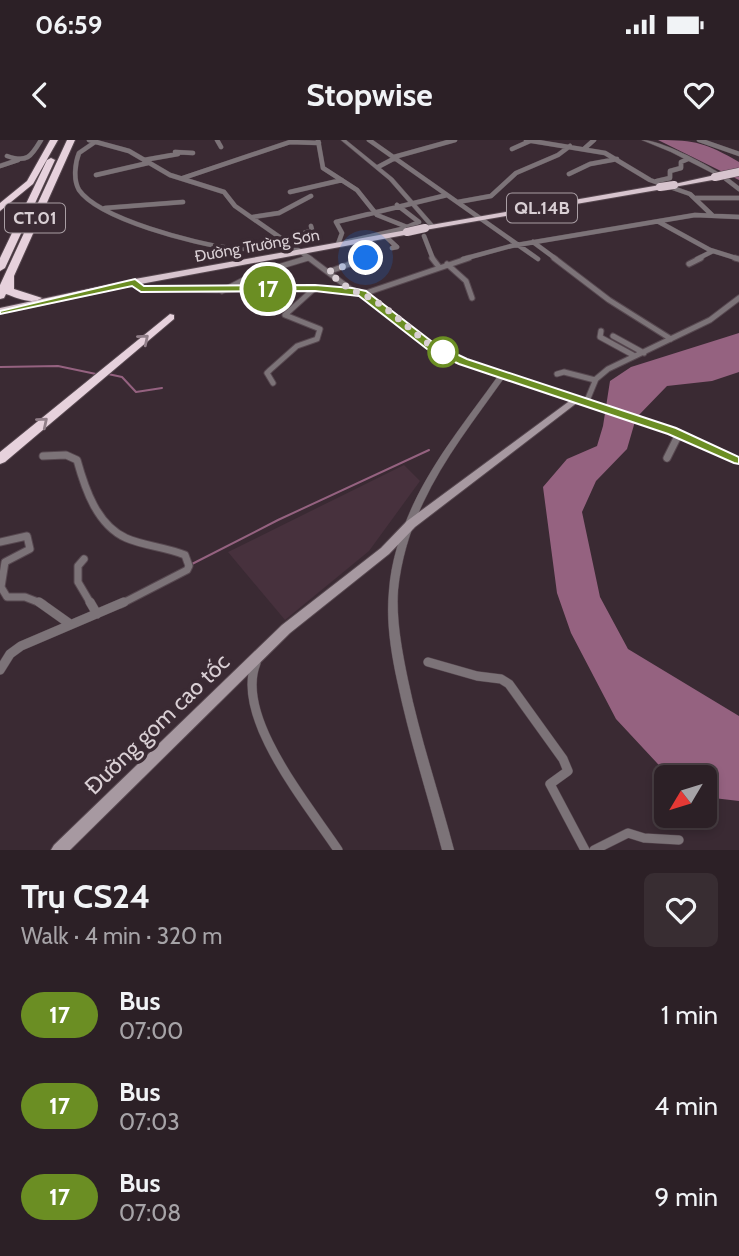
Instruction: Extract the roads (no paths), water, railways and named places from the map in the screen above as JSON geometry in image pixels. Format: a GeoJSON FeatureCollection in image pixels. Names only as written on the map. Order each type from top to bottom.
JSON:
{"type":"FeatureCollection","features":[{"type":"Feature","properties":{"kind":"highway"},"geometry":{"type":"LineString","coordinates":[[0,208],[30,182],[54,140]]}},
{"type":"Feature","properties":{"kind":"highway","name":"CT.01"},"geometry":{"type":"LineString","coordinates":[[0,296],[6,269],[61,140]]}},
{"type":"Feature","properties":{"kind":"highway","name":"CT.01"},"geometry":{"type":"LineString","coordinates":[[6,269],[71,140]]}},
{"type":"Feature","properties":{"kind":"highway","name":"Đường Trường Sơn"},"geometry":{"type":"LineString","coordinates":[[0,304],[71,295],[135,282],[304,256],[334,246],[407,230],[427,230],[657,184],[674,185],[739,172]]}},
{"type":"Feature","properties":{"kind":"highway"},"geometry":{"type":"LineString","coordinates":[[6,269],[9,291],[37,300]]}},
{"type":"Feature","properties":{"kind":"highway"},"geometry":{"type":"LineString","coordinates":[[0,316],[37,300]]}},
{"type":"Feature","properties":{"kind":"highway","name":"Đường Trường Sơn"},"geometry":{"type":"LineString","coordinates":[[0,310],[37,300]]}},
{"type":"Feature","properties":{"kind":"highway"},"geometry":{"type":"LineString","coordinates":[[0,459],[169,318]]}},
{"type":"Feature","properties":{"kind":"main road"},"geometry":{"type":"LineString","coordinates":[[259,656],[286,629],[385,551],[411,524],[584,403]]}},
{"type":"Feature","properties":{"kind":"main road","name":"Đường gom cao tốc"},"geometry":{"type":"LineString","coordinates":[[59,850],[286,629]]}},
{"type":"Feature","properties":{"kind":"street"},"geometry":{"type":"LineString","coordinates":[[0,166],[34,154],[41,140]]}},
{"type":"Feature","properties":{"kind":"street"},"geometry":{"type":"LineString","coordinates":[[89,140],[120,149],[170,175],[224,192],[235,206],[352,291]]}},
{"type":"Feature","properties":{"kind":"street"},"geometry":{"type":"LineString","coordinates":[[118,140],[120,149]]}},
{"type":"Feature","properties":{"kind":"street"},"geometry":{"type":"LineString","coordinates":[[120,149],[125,140]]}},
{"type":"Feature","properties":{"kind":"street"},"geometry":{"type":"LineString","coordinates":[[217,140],[221,147]]}},
{"type":"Feature","properties":{"kind":"street"},"geometry":{"type":"LineString","coordinates":[[343,140],[378,167],[410,202],[427,230],[430,252],[443,274]]}},
{"type":"Feature","properties":{"kind":"street"},"geometry":{"type":"LineString","coordinates":[[369,140],[485,219],[484,222],[538,259]]}},
{"type":"Feature","properties":{"kind":"street"},"geometry":{"type":"LineString","coordinates":[[378,167],[394,158],[454,140]]}},
{"type":"Feature","properties":{"kind":"street"},"geometry":{"type":"LineString","coordinates":[[512,149],[528,140],[585,148],[617,159],[657,184],[695,198],[739,198]]}},
{"type":"Feature","properties":{"kind":"street"},"geometry":{"type":"LineString","coordinates":[[585,148],[594,140]]}},
{"type":"Feature","properties":{"kind":"street"},"geometry":{"type":"LineString","coordinates":[[644,140],[688,159],[717,176]]}},
{"type":"Feature","properties":{"kind":"street"},"geometry":{"type":"LineString","coordinates":[[699,140],[739,155]]}},
{"type":"Feature","properties":{"kind":"street"},"geometry":{"type":"LineString","coordinates":[[96,142],[86,145],[77,154],[75,175],[81,192],[106,208],[162,232],[204,244],[245,248],[290,244]]}},
{"type":"Feature","properties":{"kind":"street"},"geometry":{"type":"LineString","coordinates":[[183,178],[275,149],[282,144],[319,142],[323,168],[357,190],[372,211],[381,218],[407,230]]}},
{"type":"Feature","properties":{"kind":"street"},"geometry":{"type":"LineString","coordinates":[[457,202],[493,195],[516,173],[538,161],[561,154],[570,146]]}},
{"type":"Feature","properties":{"kind":"street"},"geometry":{"type":"LineString","coordinates":[[171,151],[178,154]]}},
{"type":"Feature","properties":{"kind":"street"},"geometry":{"type":"LineString","coordinates":[[96,175],[146,161],[193,153]]}},
{"type":"Feature","properties":{"kind":"street"},"geometry":{"type":"LineString","coordinates":[[7,156],[19,160]]}},
{"type":"Feature","properties":{"kind":"street"},"geometry":{"type":"LineString","coordinates":[[569,174],[590,164],[617,159]]}},
{"type":"Feature","properties":{"kind":"street"},"geometry":{"type":"LineString","coordinates":[[657,184],[670,178],[670,171],[681,167],[681,162],[688,159]]}},
{"type":"Feature","properties":{"kind":"street"},"geometry":{"type":"LineString","coordinates":[[726,179],[739,189]]}},
{"type":"Feature","properties":{"kind":"street"},"geometry":{"type":"LineString","coordinates":[[290,192],[342,180]]}},
{"type":"Feature","properties":{"kind":"street"},"geometry":{"type":"LineString","coordinates":[[334,246],[342,233],[335,226],[337,222],[372,211],[447,195]]}},
{"type":"Feature","properties":{"kind":"street"},"geometry":{"type":"LineString","coordinates":[[252,217],[279,213],[311,196]]}},
{"type":"Feature","properties":{"kind":"street"},"geometry":{"type":"LineString","coordinates":[[695,198],[712,215]]}},
{"type":"Feature","properties":{"kind":"street"},"geometry":{"type":"LineString","coordinates":[[106,208],[183,202]]}},
{"type":"Feature","properties":{"kind":"street"},"geometry":{"type":"LineString","coordinates":[[334,246],[407,230],[419,222],[397,205]]}},
{"type":"Feature","properties":{"kind":"street"},"geometry":{"type":"LineString","coordinates":[[363,294],[447,264],[533,242],[712,215],[739,217]]}},
{"type":"Feature","properties":{"kind":"street"},"geometry":{"type":"LineString","coordinates":[[659,222],[713,251],[739,259]]}},
{"type":"Feature","properties":{"kind":"street"},"geometry":{"type":"LineString","coordinates":[[285,240],[309,233],[311,226]]}},
{"type":"Feature","properties":{"kind":"street"},"geometry":{"type":"LineString","coordinates":[[385,236],[397,247],[392,248]]}},
{"type":"Feature","properties":{"kind":"street"},"geometry":{"type":"LineString","coordinates":[[533,242],[609,300],[671,339]]}},
{"type":"Feature","properties":{"kind":"street"},"geometry":{"type":"LineString","coordinates":[[689,264],[713,251]]}},
{"type":"Feature","properties":{"kind":"street"},"geometry":{"type":"LineString","coordinates":[[420,254],[430,252]]}},
{"type":"Feature","properties":{"kind":"street"},"geometry":{"type":"LineString","coordinates":[[222,291],[251,275],[304,256]]}},
{"type":"Feature","properties":{"kind":"street"},"geometry":{"type":"LineString","coordinates":[[328,272],[366,258]]}},
{"type":"Feature","properties":{"kind":"street"},"geometry":{"type":"LineString","coordinates":[[447,264],[466,281],[472,298]]}},
{"type":"Feature","properties":{"kind":"street"},"geometry":{"type":"LineString","coordinates":[[135,282],[141,289],[222,291],[315,288],[363,294],[431,346],[463,362],[638,419],[739,460]]}},
{"type":"Feature","properties":{"kind":"street"},"geometry":{"type":"LineString","coordinates":[[273,383],[267,373],[273,367],[298,346],[317,340],[320,329],[285,315],[315,288]]}},
{"type":"Feature","properties":{"kind":"street"},"geometry":{"type":"LineString","coordinates":[[584,403],[595,380],[608,369],[729,308],[739,298]]}},
{"type":"Feature","properties":{"kind":"street"},"geometry":{"type":"LineString","coordinates":[[601,331],[600,337],[633,355]]}},
{"type":"Feature","properties":{"kind":"street"},"geometry":{"type":"LineString","coordinates":[[613,337],[644,353]]}},
{"type":"Feature","properties":{"kind":"street"},"geometry":{"type":"LineString","coordinates":[[557,374],[564,372],[595,380]]}},
{"type":"Feature","properties":{"kind":"street"},"geometry":{"type":"LineString","coordinates":[[448,850],[399,661],[393,600],[400,558],[418,505],[440,464],[502,375]]}},
{"type":"Feature","properties":{"kind":"street"},"geometry":{"type":"LineString","coordinates":[[667,458],[679,434]]}},
{"type":"Feature","properties":{"kind":"street"},"geometry":{"type":"LineString","coordinates":[[0,670],[15,649],[148,591],[187,570],[189,566],[185,555],[166,546],[126,538],[109,525],[83,483],[77,460],[66,455],[43,456]]}},
{"type":"Feature","properties":{"kind":"street"},"geometry":{"type":"LineString","coordinates":[[0,542],[27,536],[30,550],[5,562],[1,587],[7,597],[20,595],[33,598],[70,624]]}},
{"type":"Feature","properties":{"kind":"street"},"geometry":{"type":"LineString","coordinates":[[84,559],[78,566],[78,582],[97,614]]}},
{"type":"Feature","properties":{"kind":"street"},"geometry":{"type":"LineString","coordinates":[[259,656],[250,676],[252,705],[271,745],[338,850]]}},
{"type":"Feature","properties":{"kind":"street"},"geometry":{"type":"LineString","coordinates":[[428,662],[477,676],[501,678],[509,684],[563,759],[568,771],[550,784],[585,850]]}},
{"type":"Feature","properties":{"kind":"street"},"geometry":{"type":"LineString","coordinates":[[594,850],[628,833],[644,838],[680,840]]}},
{"type":"Feature","properties":{"kind":"waterway"},"geometry":{"type":"LineString","coordinates":[[0,367],[58,366],[96,374]]}},
{"type":"Feature","properties":{"kind":"waterway"},"geometry":{"type":"LineString","coordinates":[[108,374],[122,377],[136,392],[162,388]]}},
{"type":"Feature","properties":{"kind":"waterway"},"geometry":{"type":"LineString","coordinates":[[192,564],[278,520],[429,450]]}}]}
